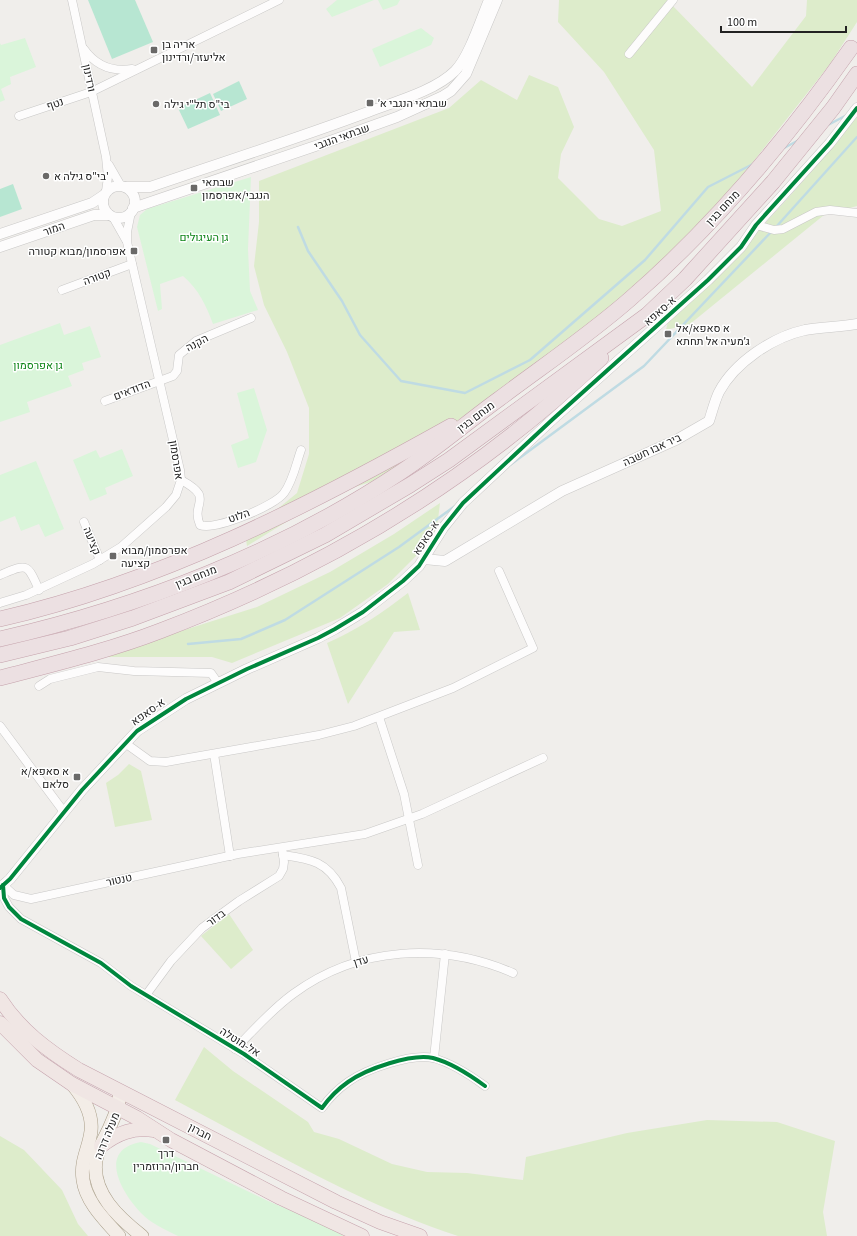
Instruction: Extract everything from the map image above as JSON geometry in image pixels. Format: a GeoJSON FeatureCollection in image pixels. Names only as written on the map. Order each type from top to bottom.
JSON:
{"type":"FeatureCollection","features":[{"type":"Feature","properties":{"kind":"highway","name":"מנחם בגין"},"geometry":{"type":"LineString","coordinates":[[0,639],[65,622],[179,585],[288,536],[334,512],[400,473],[593,329],[672,260],[748,182],[819,94],[851,48]]}},
{"type":"Feature","properties":{"kind":"highway","name":"מנחם בגין"},"geometry":{"type":"LineString","coordinates":[[0,655],[70,638],[184,600],[236,578],[324,535],[450,460],[647,315],[686,279],[773,182],[833,108],[857,74]]}},
{"type":"Feature","properties":{"kind":"highway"},"geometry":{"type":"LineString","coordinates":[[0,678],[95,652],[158,632],[229,603],[308,566],[373,531],[440,487],[518,431],[574,384],[647,315]]}},
{"type":"Feature","properties":{"kind":"highway"},"geometry":{"type":"LineString","coordinates":[[0,619],[75,600],[194,556],[229,541],[342,486],[497,400]]}},
{"type":"Feature","properties":{"kind":"highway","name":"חברון"},"geometry":{"type":"LineString","coordinates":[[0,998],[25,1031],[44,1047],[79,1070],[356,1212],[420,1236]]}},
{"type":"Feature","properties":{"kind":"highway","name":"חברון"},"geometry":{"type":"LineString","coordinates":[[0,1023],[18,1043],[37,1060],[72,1084],[118,1108],[171,1140],[281,1198],[362,1236]]}},
{"type":"Feature","properties":{"kind":"highway"},"geometry":{"type":"LineString","coordinates":[[101,1146],[115,1136],[128,1131],[141,1129],[155,1130]]}},
{"type":"Feature","properties":{"kind":"main road","name":"מעלה דרגה"},"geometry":{"type":"LineString","coordinates":[[72,1084],[88,1110],[91,1125],[89,1139],[83,1157],[83,1181],[97,1210],[120,1236]]}},
{"type":"Feature","properties":{"kind":"main road","name":"מעלה דרגה"},"geometry":{"type":"LineString","coordinates":[[120,1091],[118,1108],[101,1146],[96,1168],[101,1191],[110,1206],[122,1220],[142,1236]]}},
{"type":"Feature","properties":{"kind":"street","name":"ורדינון"},"geometry":{"type":"LineString","coordinates":[[72,0],[106,156],[108,177],[105,193]]}},
{"type":"Feature","properties":{"kind":"street","name":"נטף"},"geometry":{"type":"LineString","coordinates":[[19,116],[91,92],[279,0]]}},
{"type":"Feature","properties":{"kind":"street","name":"שבתאי הנגבי"},"geometry":{"type":"LineString","coordinates":[[123,186],[150,187],[306,135],[392,103],[436,84],[456,71],[466,56],[489,0]]}},
{"type":"Feature","properties":{"kind":"street","name":"שבתאי הנגבי"},"geometry":{"type":"LineString","coordinates":[[132,210],[397,117],[443,96],[466,74],[497,0]]}},
{"type":"Feature","properties":{"kind":"street"},"geometry":{"type":"LineString","coordinates":[[629,54],[674,0]]}},
{"type":"Feature","properties":{"kind":"street"},"geometry":{"type":"LineString","coordinates":[[82,47],[96,63],[107,68],[124,70],[139,68]]}},
{"type":"Feature","properties":{"kind":"street","name":"א-סאפא"},"geometry":{"type":"LineString","coordinates":[[1,886],[10,879],[64,812],[137,731],[171,707],[247,668],[318,638],[350,620],[392,590],[419,566],[443,528],[463,503],[553,418],[708,280],[741,247],[756,225],[830,143],[857,108]]}},
{"type":"Feature","properties":{"kind":"street","name":"ורדינון"},"geometry":{"type":"LineString","coordinates":[[106,156],[123,186]]}},
{"type":"Feature","properties":{"kind":"street"},"geometry":{"type":"LineString","coordinates":[[123,186],[129,190],[134,198],[132,210],[122,217],[111,216],[102,203],[105,193],[113,187],[123,186]]}},
{"type":"Feature","properties":{"kind":"street","name":"המור"},"geometry":{"type":"LineString","coordinates":[[0,234],[92,203],[105,193]]}},
{"type":"Feature","properties":{"kind":"street","name":"אפרסמון"},"geometry":{"type":"LineString","coordinates":[[0,603],[14,600],[39,590],[100,560],[121,546],[166,507],[176,495],[181,480],[127,242],[127,232],[132,210]]}},
{"type":"Feature","properties":{"kind":"street"},"geometry":{"type":"LineString","coordinates":[[756,225],[774,230],[783,229],[816,212],[830,210],[857,213]]}},
{"type":"Feature","properties":{"kind":"street","name":"המור"},"geometry":{"type":"LineString","coordinates":[[0,247],[94,215],[111,216]]}},
{"type":"Feature","properties":{"kind":"street","name":"אפרסמון"},"geometry":{"type":"LineString","coordinates":[[111,216],[127,242]]}},
{"type":"Feature","properties":{"kind":"street","name":"קטורה"},"geometry":{"type":"LineString","coordinates":[[62,290],[132,264]]}},
{"type":"Feature","properties":{"kind":"street","name":"הקנה"},"geometry":{"type":"LineString","coordinates":[[159,380],[173,376],[177,371],[179,355],[190,345],[251,318]]}},
{"type":"Feature","properties":{"kind":"street","name":"ביר אבו חשבה"},"geometry":{"type":"LineString","coordinates":[[424,559],[445,561],[562,491],[676,440],[709,421],[719,392],[733,373],[757,352],[790,334],[807,330],[857,324]]}},
{"type":"Feature","properties":{"kind":"street","name":"הדודאים"},"geometry":{"type":"LineString","coordinates":[[105,401],[159,380]]}},
{"type":"Feature","properties":{"kind":"street","name":"הלוט"},"geometry":{"type":"LineString","coordinates":[[181,480],[194,487],[199,493],[201,500],[198,520],[200,525],[211,527],[257,510],[279,499],[290,482],[301,450]]}},
{"type":"Feature","properties":{"kind":"street","name":"קציעה"},"geometry":{"type":"LineString","coordinates":[[84,522],[100,560]]}},
{"type":"Feature","properties":{"kind":"street"},"geometry":{"type":"LineString","coordinates":[[0,574],[18,567],[25,567],[31,570],[39,590]]}},
{"type":"Feature","properties":{"kind":"street"},"geometry":{"type":"LineString","coordinates":[[125,743],[142,757],[158,763],[214,754],[319,735],[354,726],[453,688],[533,648],[499,571]]}},
{"type":"Feature","properties":{"kind":"street"},"geometry":{"type":"LineString","coordinates":[[39,686],[50,679],[98,667],[134,671],[211,673],[218,683]]}},
{"type":"Feature","properties":{"kind":"street"},"geometry":{"type":"LineString","coordinates":[[380,717],[404,794],[418,865]]}},
{"type":"Feature","properties":{"kind":"street"},"geometry":{"type":"LineString","coordinates":[[0,726],[64,812]]}},
{"type":"Feature","properties":{"kind":"street"},"geometry":{"type":"LineString","coordinates":[[214,754],[234,855]]}},
{"type":"Feature","properties":{"kind":"street","name":"טנטור"},"geometry":{"type":"LineString","coordinates":[[1,886],[14,895],[31,899],[234,855],[282,851],[365,834],[408,819],[542,758]]}},
{"type":"Feature","properties":{"kind":"street"},"geometry":{"type":"LineString","coordinates":[[282,851],[324,866],[336,878],[341,888],[356,962]]}},
{"type":"Feature","properties":{"kind":"street","name":"בדור"},"geometry":{"type":"LineString","coordinates":[[146,995],[171,961],[202,928],[239,901],[279,876],[283,869],[282,851]]}},
{"type":"Feature","properties":{"kind":"street","name":"אל-מוטלה"},"geometry":{"type":"LineString","coordinates":[[1,886],[4,898],[9,907],[21,919],[101,963],[146,995],[235,1049],[322,1108],[344,1085],[371,1070],[405,1060],[425,1057],[434,1058],[468,1074],[485,1086]]}},
{"type":"Feature","properties":{"kind":"street","name":"עדן"},"geometry":{"type":"LineString","coordinates":[[235,1049],[273,1011],[294,994],[333,971],[356,962],[404,952],[445,954],[482,961],[513,973]]}},
{"type":"Feature","properties":{"kind":"street"},"geometry":{"type":"LineString","coordinates":[[434,1058],[445,954]]}},
{"type":"Feature","properties":{"kind":"green space"},"geometry":{"type":"Polygon","coordinates":[[[88,0],[135,0],[153,42],[112,59],[88,0]]]}},
{"type":"Feature","properties":{"kind":"green space"},"geometry":{"type":"Polygon","coordinates":[[[337,0],[374,0],[332,17],[326,9],[337,0]]]}},
{"type":"Feature","properties":{"kind":"green space"},"geometry":{"type":"Polygon","coordinates":[[[378,0],[400,0],[397,5],[383,10],[378,0]]]}},
{"type":"Feature","properties":{"kind":"green space"},"geometry":{"type":"Polygon","coordinates":[[[559,0],[672,0],[671,4],[752,87],[806,16],[807,0],[857,0],[857,22],[830,64],[742,176],[670,257],[584,331],[403,472],[332,494],[247,546],[244,527],[269,516],[297,493],[309,454],[309,408],[287,352],[264,305],[254,266],[259,222],[259,181],[449,108],[481,80],[517,100],[529,75],[558,87],[574,127],[561,154],[558,178],[599,219],[622,226],[661,211],[654,150],[604,72],[558,22],[559,0]]]}},
{"type":"Feature","properties":{"kind":"green space"},"geometry":{"type":"Polygon","coordinates":[[[421,28],[434,38],[431,45],[380,67],[372,49],[421,28]]]}},
{"type":"Feature","properties":{"kind":"green space"},"geometry":{"type":"Polygon","coordinates":[[[25,38],[36,67],[10,77],[11,84],[1,89],[5,100],[0,102],[0,43],[1,45],[25,38]]]}},
{"type":"Feature","properties":{"kind":"green space"},"geometry":{"type":"Polygon","coordinates":[[[239,81],[247,99],[221,111],[213,94],[239,81]]]}},
{"type":"Feature","properties":{"kind":"green space"},"geometry":{"type":"Polygon","coordinates":[[[210,93],[220,115],[188,129],[178,108],[210,93]]]}},
{"type":"Feature","properties":{"kind":"green space"},"geometry":{"type":"Polygon","coordinates":[[[857,116],[857,206],[824,215],[690,324],[666,330],[668,321],[718,272],[790,196],[857,116]]]}},
{"type":"Feature","properties":{"kind":"green space","name":"גן העיגולים"},"geometry":{"type":"Polygon","coordinates":[[[251,177],[248,249],[250,291],[258,310],[213,324],[208,310],[201,298],[189,281],[183,276],[160,284],[162,309],[158,311],[137,227],[140,215],[147,209],[251,177]]]}},
{"type":"Feature","properties":{"kind":"green space"},"geometry":{"type":"Polygon","coordinates":[[[13,184],[22,209],[0,217],[0,189],[13,184]]]}},
{"type":"Feature","properties":{"kind":"green space","name":"גן אפרסמון"},"geometry":{"type":"Polygon","coordinates":[[[60,323],[64,335],[90,326],[101,357],[82,363],[84,370],[68,376],[72,386],[27,402],[30,412],[0,422],[0,345],[60,323]]]}},
{"type":"Feature","properties":{"kind":"green space"},"geometry":{"type":"Polygon","coordinates":[[[254,388],[267,430],[256,462],[238,468],[231,445],[249,438],[237,393],[254,388]]]}},
{"type":"Feature","properties":{"kind":"green space"},"geometry":{"type":"Polygon","coordinates":[[[122,449],[133,476],[105,488],[107,494],[90,501],[73,460],[96,450],[100,458],[122,449]]]}},
{"type":"Feature","properties":{"kind":"green space"},"geometry":{"type":"Polygon","coordinates":[[[36,461],[64,529],[45,537],[39,524],[21,531],[15,516],[0,522],[0,475],[36,461]]]}},
{"type":"Feature","properties":{"kind":"green space"},"geometry":{"type":"Polygon","coordinates":[[[440,503],[437,528],[419,553],[388,584],[340,618],[232,663],[212,657],[99,657],[257,607],[330,572],[394,534],[440,503]]]}},
{"type":"Feature","properties":{"kind":"green space"},"geometry":{"type":"Polygon","coordinates":[[[408,593],[420,630],[394,632],[348,704],[327,643],[349,633],[369,621],[408,593]]]}},
{"type":"Feature","properties":{"kind":"green space"},"geometry":{"type":"Polygon","coordinates":[[[129,764],[141,771],[152,820],[115,827],[106,783],[118,775],[129,764]]]}},
{"type":"Feature","properties":{"kind":"green space"},"geometry":{"type":"Polygon","coordinates":[[[229,914],[253,950],[231,969],[201,936],[229,914]]]}},
{"type":"Feature","properties":{"kind":"green space"},"geometry":{"type":"Polygon","coordinates":[[[204,1047],[233,1071],[308,1122],[314,1132],[339,1139],[392,1164],[427,1172],[467,1173],[523,1180],[526,1157],[627,1133],[707,1120],[777,1122],[835,1141],[823,1212],[827,1236],[458,1236],[421,1223],[349,1191],[279,1156],[175,1100],[204,1047]]]}},
{"type":"Feature","properties":{"kind":"green space"},"geometry":{"type":"Polygon","coordinates":[[[0,1136],[24,1150],[62,1190],[78,1224],[88,1236],[0,1236],[0,1136]]]}},
{"type":"Feature","properties":{"kind":"green space"},"geometry":{"type":"Polygon","coordinates":[[[141,1142],[150,1144],[268,1201],[351,1236],[178,1236],[158,1226],[145,1217],[126,1194],[117,1173],[116,1162],[120,1154],[128,1146],[141,1142]]]}},
{"type":"Feature","properties":{"kind":"waterway"},"geometry":{"type":"LineString","coordinates":[[826,126],[845,116]]}},
{"type":"Feature","properties":{"kind":"waterway"},"geometry":{"type":"LineString","coordinates":[[776,227],[857,137]]}},
{"type":"Feature","properties":{"kind":"waterway"},"geometry":{"type":"LineString","coordinates":[[784,148],[799,140]]}},
{"type":"Feature","properties":{"kind":"waterway"},"geometry":{"type":"LineString","coordinates":[[298,227],[308,251],[342,301],[360,335],[401,381],[465,393],[530,360],[645,260],[708,187],[753,164]]}},
{"type":"Feature","properties":{"kind":"waterway"},"geometry":{"type":"LineString","coordinates":[[510,465],[644,366],[772,231]]}},
{"type":"Feature","properties":{"kind":"waterway"},"geometry":{"type":"LineString","coordinates":[[188,644],[241,639],[285,620],[399,547],[455,506]]}},
{"type":"Feature","properties":{"kind":"cycle path"},"geometry":{"type":"LineString","coordinates":[[0,888],[10,879],[82,790],[137,731],[186,699],[247,669],[335,629],[363,612],[403,581],[419,566],[443,528],[463,503],[553,419],[708,280],[741,247],[756,225],[830,143],[857,108]]}},
{"type":"Feature","properties":{"kind":"cycle path"},"geometry":{"type":"LineString","coordinates":[[3,885],[4,898],[9,907],[21,919],[101,963],[131,986],[244,1054],[322,1108],[337,1091],[356,1077],[377,1067],[413,1058],[424,1057],[440,1060],[460,1070],[485,1086]]}},
{"type":"Feature","properties":{"kind":"place","name":"אריה בן אליעזר/ורדינון"},"geometry":{"type":"Point","coordinates":[154,50]}},
{"type":"Feature","properties":{"kind":"place","name":"שבתאי הנגבי א׳"},"geometry":{"type":"Point","coordinates":[370,103]}},
{"type":"Feature","properties":{"kind":"place","name":"בי\"ס תל\"י גילה"},"geometry":{"type":"Point","coordinates":[156,104]}},
{"type":"Feature","properties":{"kind":"place","name":"בי\"ס גילה א'"},"geometry":{"type":"Point","coordinates":[46,176]}},
{"type":"Feature","properties":{"kind":"place","name":"שבתאי הנגבי/אפרסמון"},"geometry":{"type":"Point","coordinates":[194,188]}},
{"type":"Feature","properties":{"kind":"place","name":"אפרסמון/מבוא קטורה"},"geometry":{"type":"Point","coordinates":[134,251]}},
{"type":"Feature","properties":{"kind":"place","name":"א סאפא/אל ג׳מעיה אל תחתא"},"geometry":{"type":"Point","coordinates":[668,334]}},
{"type":"Feature","properties":{"kind":"place","name":"אפרסמון/מבוא קציעה"},"geometry":{"type":"Point","coordinates":[113,556]}},
{"type":"Feature","properties":{"kind":"place","name":"א סאפא/א סלאם"},"geometry":{"type":"Point","coordinates":[77,777]}},
{"type":"Feature","properties":{"kind":"place","name":"דרך חברון/הרוזמרין"},"geometry":{"type":"Point","coordinates":[166,1140]}}]}
